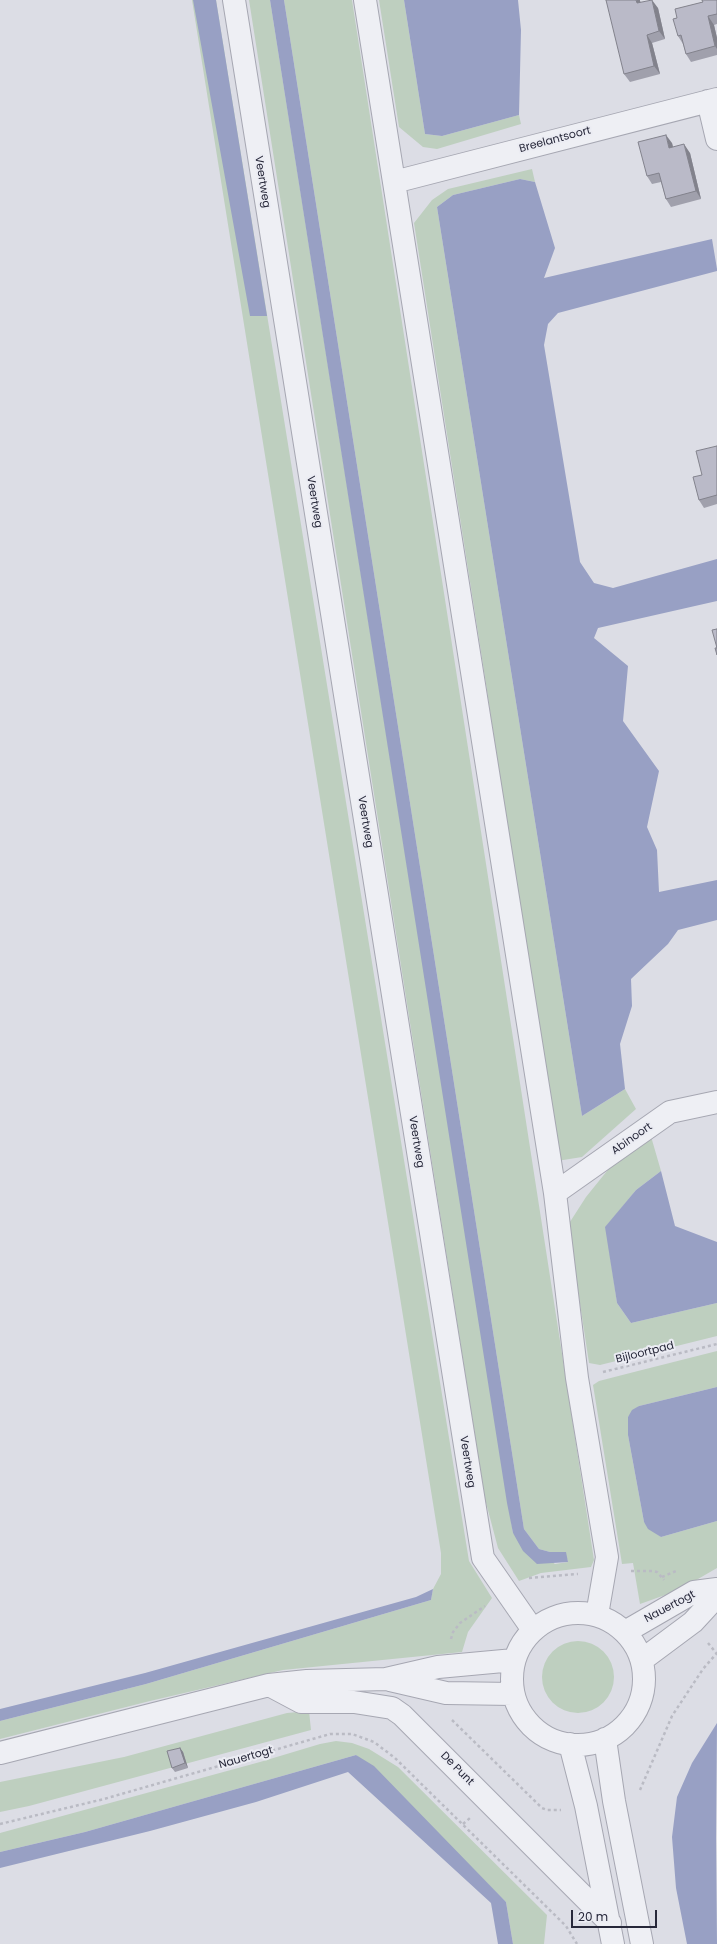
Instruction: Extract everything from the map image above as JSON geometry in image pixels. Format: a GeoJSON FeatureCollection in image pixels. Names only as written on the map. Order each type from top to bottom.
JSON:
{"type":"FeatureCollection","features":[{"type":"Feature","properties":{"kind":"street","name":"Veertweg"},"geometry":{"type":"LineString","coordinates":[[234,0],[483,1558],[533,1630]]}},
{"type":"Feature","properties":{"kind":"street"},"geometry":{"type":"LineString","coordinates":[[365,0],[554,1193],[577,1378],[607,1557],[597,1615]]}},
{"type":"Feature","properties":{"kind":"street"},"geometry":{"type":"LineString","coordinates":[[712,100],[717,139]]}},
{"type":"Feature","properties":{"kind":"street","name":"Breelantsoort"},"geometry":{"type":"LineString","coordinates":[[394,182],[712,100]]}},
{"type":"Feature","properties":{"kind":"street","name":"Abinoort"},"geometry":{"type":"LineString","coordinates":[[554,1193],[670,1112],[717,1102]]}},
{"type":"Feature","properties":{"kind":"street","name":"Nauertogt"},"geometry":{"type":"LineString","coordinates":[[625,1632],[694,1592],[717,1589]]}},
{"type":"Feature","properties":{"kind":"street","name":"Nauertogt"},"geometry":{"type":"LineString","coordinates":[[642,1660],[693,1622],[717,1596]]}},
{"type":"Feature","properties":{"kind":"street"},"geometry":{"type":"LineString","coordinates":[[580,1612],[597,1615],[612,1622],[625,1632],[635,1645],[642,1660],[643,1683],[638,1706],[630,1720],[619,1731],[605,1739],[590,1744],[570,1744],[550,1739],[527,1721],[518,1708],[513,1694],[512,1682],[514,1660],[525,1638],[547,1620],[563,1614],[580,1612]]}},
{"type":"Feature","properties":{"kind":"street"},"geometry":{"type":"LineString","coordinates":[[0,1753],[269,1685],[307,1681],[386,1679],[438,1667],[514,1660]]}},
{"type":"Feature","properties":{"kind":"street"},"geometry":{"type":"LineString","coordinates":[[386,1679],[446,1693],[513,1694]]}},
{"type":"Feature","properties":{"kind":"street","name":"De Punt"},"geometry":{"type":"LineString","coordinates":[[269,1685],[301,1702],[354,1702],[392,1708],[402,1715],[611,1934]]}},
{"type":"Feature","properties":{"kind":"street"},"geometry":{"type":"LineString","coordinates":[[605,1739],[614,1801],[642,1944]]}},
{"type":"Feature","properties":{"kind":"street","name":"De Punt"},"geometry":{"type":"LineString","coordinates":[[570,1744],[586,1806],[611,1934]]}},
{"type":"Feature","properties":{"kind":"path","name":"Bijloortpad"},"geometry":{"type":"LineString","coordinates":[[577,1378],[717,1344]]}},
{"type":"Feature","properties":{"kind":"path"},"geometry":{"type":"LineString","coordinates":[[703,1669],[717,1653]]}},
{"type":"Feature","properties":{"kind":"path","name":"Nauertogt"},"geometry":{"type":"LineString","coordinates":[[0,1824],[104,1799],[330,1734],[352,1734],[374,1742],[395,1758],[566,1926],[577,1944]]}},
{"type":"Feature","properties":{"kind":"green space"},"geometry":{"type":"Polygon","coordinates":[[[192,0],[216,0],[469,1561],[492,1598],[468,1632],[462,1652],[283,1670],[150,1701],[0,1739],[0,1721],[146,1684],[431,1600],[433,1589],[441,1574],[441,1553],[192,0]]]}},
{"type":"Feature","properties":{"kind":"green space"},"geometry":{"type":"Polygon","coordinates":[[[249,0],[270,0],[513,1533],[555,1564],[568,1562],[565,1553],[550,1552],[539,1549],[524,1529],[284,0],[352,0],[594,1560],[591,1567],[541,1573],[519,1581],[498,1548],[485,1499],[249,0]]]}},
{"type":"Feature","properties":{"kind":"green space"},"geometry":{"type":"Polygon","coordinates":[[[379,0],[404,0],[425,134],[442,136],[519,115],[521,124],[437,149],[423,147],[399,127],[379,0]]]}},
{"type":"Feature","properties":{"kind":"green space"},"geometry":{"type":"Polygon","coordinates":[[[532,169],[535,182],[520,179],[453,195],[437,207],[582,1116],[625,1089],[636,1109],[582,1157],[557,1161],[486,684],[414,223],[432,200],[448,189],[532,169]]]}},
{"type":"Feature","properties":{"kind":"green space"},"geometry":{"type":"Polygon","coordinates":[[[650,1133],[661,1171],[636,1190],[606,1227],[617,1303],[631,1323],[717,1303],[717,1336],[600,1365],[589,1363],[568,1225],[586,1197],[611,1166],[650,1133]]]}},
{"type":"Feature","properties":{"kind":"green space"},"geometry":{"type":"Polygon","coordinates":[[[717,1351],[717,1387],[639,1406],[628,1417],[628,1435],[644,1522],[661,1537],[717,1521],[717,1568],[679,1590],[640,1604],[633,1563],[622,1564],[593,1385],[599,1381],[717,1351]]]}},
{"type":"Feature","properties":{"kind":"green space"},"geometry":{"type":"Polygon","coordinates":[[[578,1641],[598,1647],[608,1657],[614,1677],[608,1697],[598,1707],[578,1713],[558,1707],[548,1697],[542,1677],[548,1657],[558,1647],[578,1641]]]}},
{"type":"Feature","properties":{"kind":"green space"},"geometry":{"type":"Polygon","coordinates":[[[309,1711],[311,1730],[29,1806],[0,1812],[0,1782],[124,1757],[287,1713],[309,1711]]]}},
{"type":"Feature","properties":{"kind":"green space"},"geometry":{"type":"Polygon","coordinates":[[[336,1741],[352,1743],[369,1749],[398,1767],[547,1915],[544,1944],[513,1944],[506,1902],[356,1755],[85,1832],[0,1852],[0,1833],[260,1762],[320,1744],[336,1741]]]}},
{"type":"Feature","properties":{"kind":"water"},"geometry":{"type":"Polygon","coordinates":[[[193,0],[216,0],[267,316],[250,316],[193,0]]]}},
{"type":"Feature","properties":{"kind":"water"},"geometry":{"type":"Polygon","coordinates":[[[270,0],[284,0],[524,1529],[539,1549],[550,1552],[566,1552],[568,1562],[537,1564],[523,1551],[513,1533],[507,1503],[270,0]]]}},
{"type":"Feature","properties":{"kind":"water"},"geometry":{"type":"Polygon","coordinates":[[[404,0],[518,0],[521,30],[519,115],[442,136],[425,134],[404,0]]]}},
{"type":"Feature","properties":{"kind":"water"},"geometry":{"type":"Polygon","coordinates":[[[520,179],[535,182],[555,248],[544,278],[712,239],[717,269],[717,271],[558,313],[548,324],[544,345],[580,562],[594,583],[613,588],[717,559],[717,601],[598,628],[594,638],[628,666],[623,721],[659,771],[647,827],[657,850],[659,892],[717,880],[717,920],[678,930],[668,944],[631,979],[632,1006],[620,1044],[625,1089],[582,1116],[437,207],[453,195],[520,179]]]}},
{"type":"Feature","properties":{"kind":"water"},"geometry":{"type":"Polygon","coordinates":[[[661,1171],[675,1226],[717,1242],[717,1303],[631,1323],[617,1303],[605,1227],[636,1190],[661,1171]]]}},
{"type":"Feature","properties":{"kind":"water"},"geometry":{"type":"Polygon","coordinates":[[[717,1387],[717,1521],[661,1537],[648,1529],[644,1522],[628,1435],[628,1417],[632,1410],[639,1406],[717,1387]]]}},
{"type":"Feature","properties":{"kind":"water"},"geometry":{"type":"Polygon","coordinates":[[[433,1589],[431,1600],[146,1684],[0,1721],[0,1709],[145,1673],[416,1597],[433,1589]]]}},
{"type":"Feature","properties":{"kind":"water"},"geometry":{"type":"Polygon","coordinates":[[[717,1723],[717,1944],[687,1944],[676,1888],[672,1837],[677,1797],[692,1763],[717,1723]]]}},
{"type":"Feature","properties":{"kind":"water"},"geometry":{"type":"Polygon","coordinates":[[[356,1755],[374,1766],[506,1902],[513,1944],[498,1944],[491,1903],[348,1772],[256,1802],[150,1831],[0,1868],[0,1852],[85,1832],[356,1755]]]}},
{"type":"Feature","properties":{"kind":"building"},"geometry":{"type":"Polygon","coordinates":[[[606,0],[636,0],[637,3],[652,0],[659,31],[647,35],[654,66],[624,74],[606,0]]]}},
{"type":"Feature","properties":{"kind":"building"},"geometry":{"type":"Polygon","coordinates":[[[702,0],[717,0],[717,14],[708,16],[715,46],[686,54],[681,35],[678,36],[673,19],[677,18],[675,9],[703,2],[702,0]]]}},
{"type":"Feature","properties":{"kind":"building"},"geometry":{"type":"Polygon","coordinates":[[[666,135],[669,148],[684,144],[696,191],[666,199],[659,173],[647,176],[638,142],[666,135]]]}},
{"type":"Feature","properties":{"kind":"building"},"geometry":{"type":"Polygon","coordinates":[[[717,446],[717,495],[699,500],[693,477],[702,475],[696,451],[717,446]]]}},
{"type":"Feature","properties":{"kind":"building"},"geometry":{"type":"Polygon","coordinates":[[[717,629],[717,648],[712,630],[717,629]]]}},
{"type":"Feature","properties":{"kind":"building"},"geometry":{"type":"Polygon","coordinates":[[[180,1748],[185,1763],[172,1768],[167,1751],[180,1748]]]}}]}
